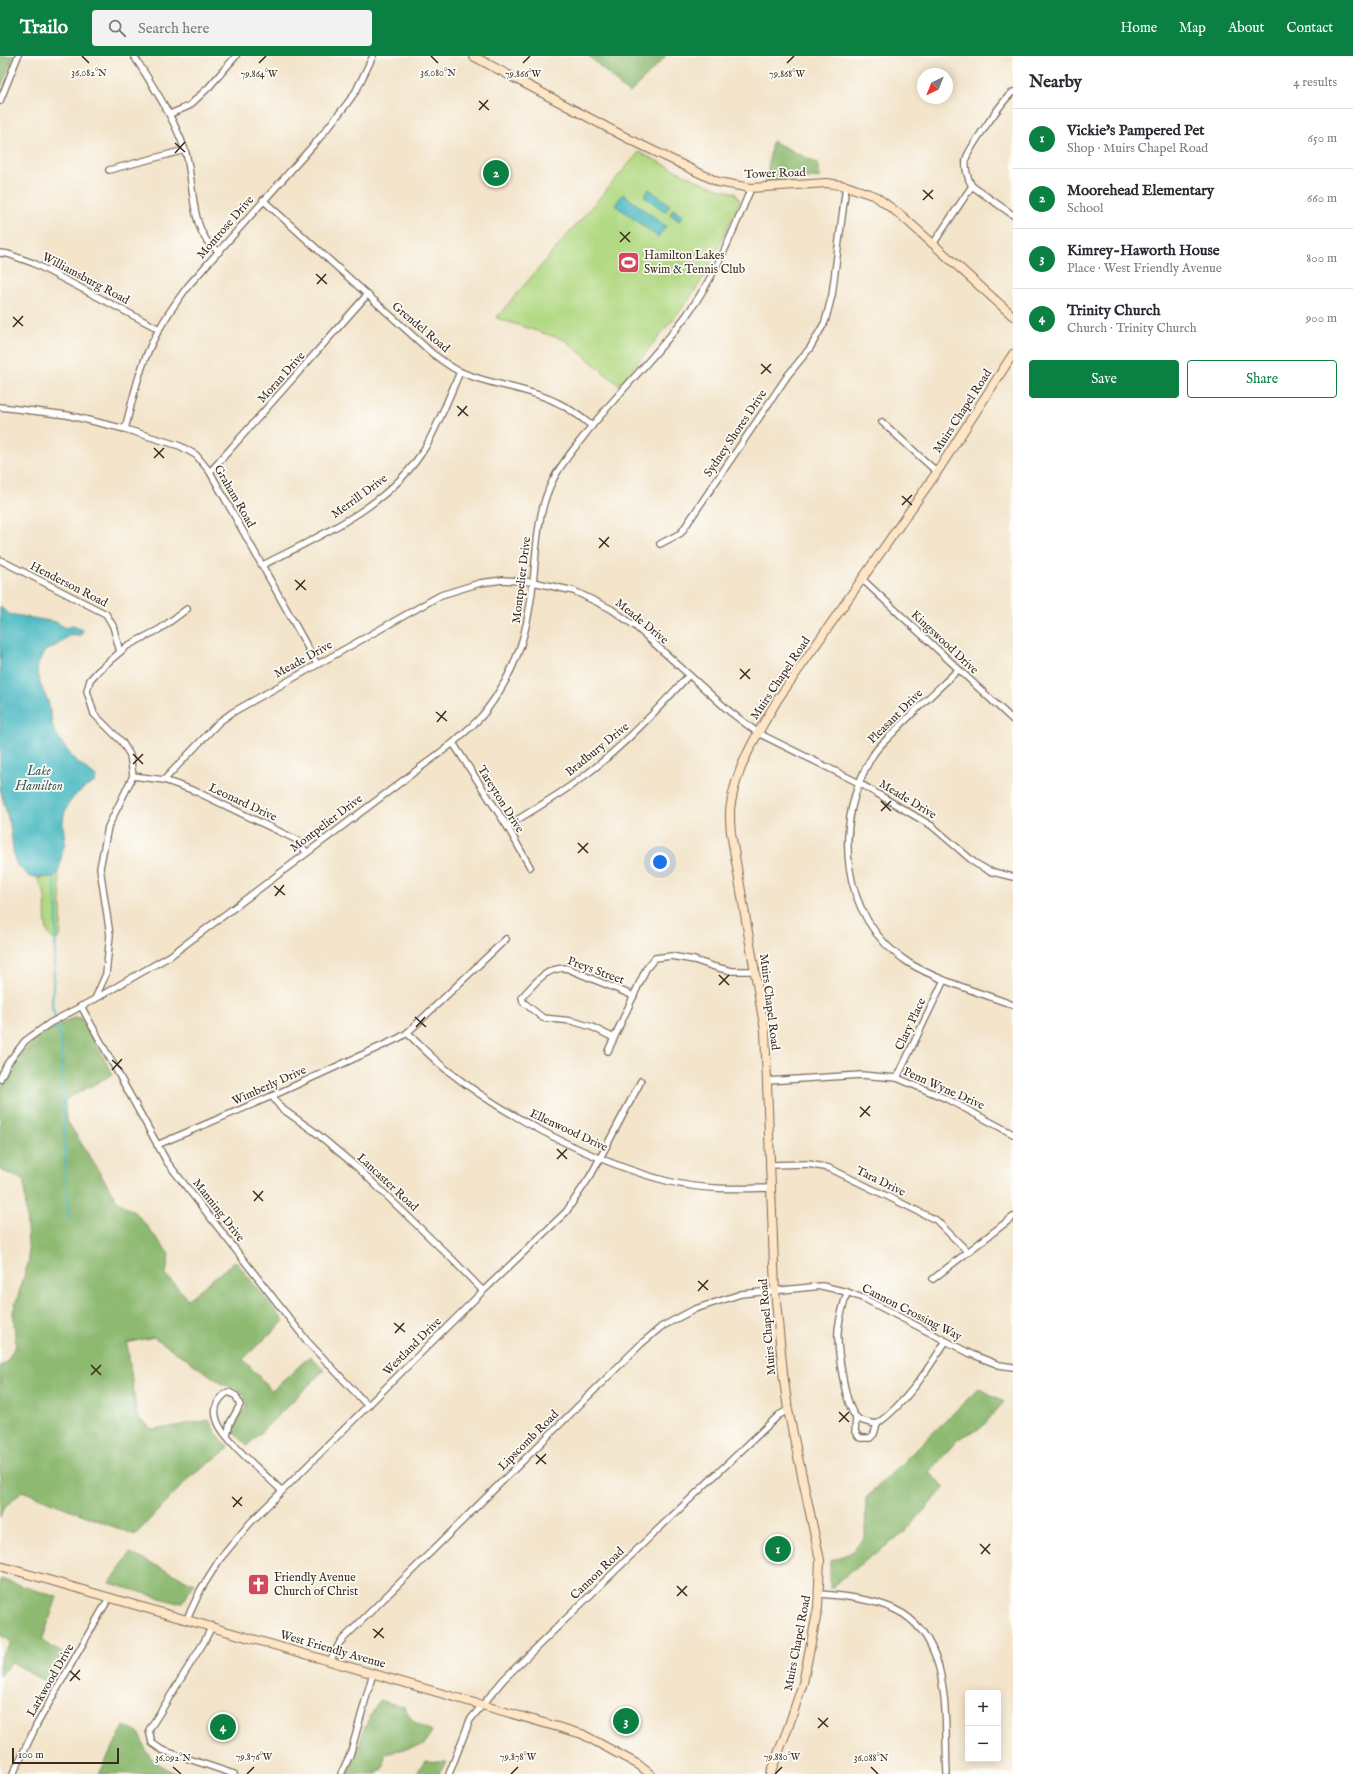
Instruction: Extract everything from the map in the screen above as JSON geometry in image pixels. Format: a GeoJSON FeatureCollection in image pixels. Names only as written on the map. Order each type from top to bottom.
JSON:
{"type":"FeatureCollection","features":[{"type":"Feature","properties":{"kind":"main road","name":"Tower Road"},"geometry":{"type":"LineString","coordinates":[[473,56],[628,138],[718,182],[750,188],[827,183],[846,186],[875,196],[902,216],[1013,316]]}},
{"type":"Feature","properties":{"kind":"main road","name":"Muirs Chapel Road"},"geometry":{"type":"LineString","coordinates":[[770,1774],[790,1722],[803,1682],[820,1594],[820,1560],[788,1410],[783,1373],[775,1291],[765,1031],[756,971],[731,833],[731,803],[734,788],[741,770],[758,733],[778,699],[937,472],[1013,354]]}},
{"type":"Feature","properties":{"kind":"main road","name":"West Friendly Avenue"},"geometry":{"type":"LineString","coordinates":[[0,1566],[109,1598],[188,1619],[582,1734],[639,1765],[650,1774]]}},
{"type":"Feature","properties":{"kind":"street"},"geometry":{"type":"LineString","coordinates":[[0,101],[18,56]]}},
{"type":"Feature","properties":{"kind":"street"},"geometry":{"type":"LineString","coordinates":[[134,56],[170,114],[185,150],[198,224],[208,241],[219,252]]}},
{"type":"Feature","properties":{"kind":"street"},"geometry":{"type":"LineString","coordinates":[[170,114],[189,106],[209,87],[236,56]]}},
{"type":"Feature","properties":{"kind":"street","name":"Montrose Drive"},"geometry":{"type":"LineString","coordinates":[[125,429],[147,355],[172,307],[188,286],[346,105],[356,91],[373,56]]}},
{"type":"Feature","properties":{"kind":"street"},"geometry":{"type":"LineString","coordinates":[[1013,92],[1007,96],[1000,105],[966,157],[966,169],[972,186],[1013,215]]}},
{"type":"Feature","properties":{"kind":"street"},"geometry":{"type":"LineString","coordinates":[[109,170],[185,150]]}},
{"type":"Feature","properties":{"kind":"street","name":"Sydney Shores Drive"},"geometry":{"type":"LineString","coordinates":[[660,544],[681,533],[788,374],[810,348],[825,322],[832,295],[846,186]]}},
{"type":"Feature","properties":{"kind":"street"},"geometry":{"type":"LineString","coordinates":[[933,244],[972,186]]}},
{"type":"Feature","properties":{"kind":"street","name":"Montpelier Drive"},"geometry":{"type":"LineString","coordinates":[[95,999],[170,956],[452,743],[485,712],[506,681],[515,663],[528,623],[538,524],[544,501],[552,481],[563,462],[592,426],[686,316],[715,270],[750,188]]}},
{"type":"Feature","properties":{"kind":"street","name":"Grendel Road"},"geometry":{"type":"LineString","coordinates":[[263,200],[367,296],[433,354],[460,372],[481,380],[556,401],[573,411],[592,426]]}},
{"type":"Feature","properties":{"kind":"street","name":"Williamsburg Road"},"geometry":{"type":"LineString","coordinates":[[0,253],[8,254],[33,263],[159,330]]}},
{"type":"Feature","properties":{"kind":"street","name":"Moran Drive"},"geometry":{"type":"LineString","coordinates":[[210,472],[367,296]]}},
{"type":"Feature","properties":{"kind":"street","name":"Merrill Drive"},"geometry":{"type":"LineString","coordinates":[[263,565],[353,516],[395,484],[412,466],[425,447],[460,372]]}},
{"type":"Feature","properties":{"kind":"street","name":"Graham Road"},"geometry":{"type":"LineString","coordinates":[[0,407],[67,415],[125,429],[180,446],[196,455],[210,472],[317,664]]}},
{"type":"Feature","properties":{"kind":"street"},"geometry":{"type":"LineString","coordinates":[[882,422],[937,472]]}},
{"type":"Feature","properties":{"kind":"street","name":"Henderson Road"},"geometry":{"type":"LineString","coordinates":[[0,560],[106,614],[113,626],[120,652]]}},
{"type":"Feature","properties":{"kind":"street","name":"Kingswood Drive"},"geometry":{"type":"LineString","coordinates":[[862,579],[1013,720]]}},
{"type":"Feature","properties":{"kind":"street","name":"Meade Drive"},"geometry":{"type":"LineString","coordinates":[[164,780],[219,722],[233,712],[441,595],[488,582],[503,580],[533,582],[574,591],[611,609],[635,626],[728,711],[758,733],[859,783],[932,826],[974,863],[989,871],[1013,877]]}},
{"type":"Feature","properties":{"kind":"street"},"geometry":{"type":"LineString","coordinates":[[0,1079],[7,1064],[25,1041],[50,1023],[95,999],[106,974],[110,935],[100,868],[108,827],[133,776],[130,755],[122,742],[94,714],[87,691],[90,680],[120,652],[160,628],[187,609]]}},
{"type":"Feature","properties":{"kind":"street","name":"Pleasant Drive"},"geometry":{"type":"LineString","coordinates":[[958,670],[873,754],[859,783],[850,815],[847,859],[850,879],[856,897],[865,916],[879,936],[892,950],[908,962],[944,980],[1013,1005]]}},
{"type":"Feature","properties":{"kind":"street","name":"Bradbury Drive"},"geometry":{"type":"LineString","coordinates":[[507,826],[557,795],[611,754],[641,726],[689,675]]}},
{"type":"Feature","properties":{"kind":"street","name":"Tareyton Drive"},"geometry":{"type":"LineString","coordinates":[[452,743],[507,826],[530,867]]}},
{"type":"Feature","properties":{"kind":"street"},"geometry":{"type":"LineString","coordinates":[[133,776],[164,780]]}},
{"type":"Feature","properties":{"kind":"street","name":"Leonard Drive"},"geometry":{"type":"LineString","coordinates":[[164,780],[195,791],[282,832],[297,840],[306,852]]}},
{"type":"Feature","properties":{"kind":"street"},"geometry":{"type":"LineString","coordinates":[[407,1033],[506,939]]}},
{"type":"Feature","properties":{"kind":"street","name":"Preys Street"},"geometry":{"type":"LineString","coordinates":[[608,1051],[646,969],[655,958],[671,956],[694,960],[715,968],[732,971],[756,971]]}},
{"type":"Feature","properties":{"kind":"street","name":"Preys Street"},"geometry":{"type":"LineString","coordinates":[[614,1038],[592,1027],[572,1021],[543,1018],[523,1002],[522,997],[546,972],[555,968],[566,968],[634,996]]}},
{"type":"Feature","properties":{"kind":"street","name":"Clary Place"},"geometry":{"type":"LineString","coordinates":[[897,1078],[944,980]]}},
{"type":"Feature","properties":{"kind":"street","name":"Manning Drive"},"geometry":{"type":"LineString","coordinates":[[81,1006],[167,1162],[307,1341],[368,1406]]}},
{"type":"Feature","properties":{"kind":"street","name":"Wimberly Drive"},"geometry":{"type":"LineString","coordinates":[[157,1145],[272,1096],[407,1033]]}},
{"type":"Feature","properties":{"kind":"street","name":"Ellenwood Drive"},"geometry":{"type":"LineString","coordinates":[[407,1033],[446,1070],[510,1114],[601,1158],[635,1171],[668,1181],[723,1188],[770,1188]]}},
{"type":"Feature","properties":{"kind":"street","name":"Penn Wyne Drive"},"geometry":{"type":"LineString","coordinates":[[767,1081],[861,1075],[897,1078],[947,1099],[1013,1134]]}},
{"type":"Feature","properties":{"kind":"street","name":"Westland Drive"},"geometry":{"type":"LineString","coordinates":[[188,1619],[201,1589],[220,1559],[250,1523],[483,1291],[566,1212],[601,1158],[642,1081]]}},
{"type":"Feature","properties":{"kind":"street","name":"Lancaster Road"},"geometry":{"type":"LineString","coordinates":[[272,1096],[281,1108],[315,1132],[358,1168],[483,1291]]}},
{"type":"Feature","properties":{"kind":"street","name":"Tara Drive"},"geometry":{"type":"LineString","coordinates":[[769,1165],[808,1164],[829,1168],[936,1220],[968,1252]]}},
{"type":"Feature","properties":{"kind":"street"},"geometry":{"type":"LineString","coordinates":[[933,1279],[1013,1217]]}},
{"type":"Feature","properties":{"kind":"street","name":"Cannon Crossing Way"},"geometry":{"type":"LineString","coordinates":[[775,1291],[822,1286],[847,1292],[883,1307],[987,1361],[1013,1367]]}},
{"type":"Feature","properties":{"kind":"street","name":"Lipscomb Road"},"geometry":{"type":"LineString","coordinates":[[330,1660],[340,1642],[566,1418],[661,1327],[695,1309],[726,1297],[775,1291]]}},
{"type":"Feature","properties":{"kind":"street"},"geometry":{"type":"LineString","coordinates":[[847,1292],[838,1331],[840,1364],[850,1406],[856,1417],[855,1432],[860,1438],[870,1438],[874,1434],[877,1424],[901,1404],[924,1376],[946,1341]]}},
{"type":"Feature","properties":{"kind":"street"},"geometry":{"type":"LineString","coordinates":[[227,1436],[230,1423],[240,1405],[236,1396],[229,1392],[225,1393],[219,1401],[215,1411],[218,1424],[227,1436],[282,1491]]}},
{"type":"Feature","properties":{"kind":"street","name":"Cannon Road"},"geometry":{"type":"LineString","coordinates":[[449,1774],[470,1720],[484,1705],[504,1679],[652,1535],[779,1415],[788,1410]]}},
{"type":"Feature","properties":{"kind":"street"},"geometry":{"type":"LineString","coordinates":[[856,1417],[867,1423],[877,1424]]}},
{"type":"Feature","properties":{"kind":"street"},"geometry":{"type":"LineString","coordinates":[[820,1594],[870,1602],[896,1610],[913,1622],[928,1639],[938,1659],[942,1678],[947,1774]]}},
{"type":"Feature","properties":{"kind":"street","name":"Larkwood Drive"},"geometry":{"type":"LineString","coordinates":[[13,1774],[37,1724],[109,1598]]}},
{"type":"Feature","properties":{"kind":"street"},"geometry":{"type":"LineString","coordinates":[[212,1626],[204,1642],[149,1730],[152,1743],[162,1750],[234,1774]]}},
{"type":"Feature","properties":{"kind":"street"},"geometry":{"type":"LineString","coordinates":[[341,1774],[350,1755],[372,1673]]}},
{"type":"Feature","properties":{"kind":"green space"},"geometry":{"type":"Polygon","coordinates":[[[0,56],[14,56],[0,89],[0,56]]]}},
{"type":"Feature","properties":{"kind":"green space"},"geometry":{"type":"Polygon","coordinates":[[[589,56],[666,56],[629,94],[589,56]]]}},
{"type":"Feature","properties":{"kind":"green space"},"geometry":{"type":"Polygon","coordinates":[[[772,141],[817,163],[820,177],[766,182],[772,141]]]}},
{"type":"Feature","properties":{"kind":"green space","name":"Hamilton Lakes Swim & Tennis Club"},"geometry":{"type":"Polygon","coordinates":[[[639,152],[698,180],[722,190],[735,193],[740,201],[705,275],[688,301],[619,385],[565,340],[496,318],[639,152]]]}},
{"type":"Feature","properties":{"kind":"green space"},"geometry":{"type":"Polygon","coordinates":[[[58,873],[61,921],[60,937],[56,940],[51,937],[46,926],[45,897],[42,886],[37,878],[54,877],[58,873]]]}},
{"type":"Feature","properties":{"kind":"green space"},"geometry":{"type":"Polygon","coordinates":[[[76,1017],[81,1018],[113,1074],[65,1100],[66,1119],[118,1202],[137,1214],[169,1254],[166,1275],[188,1299],[235,1261],[284,1321],[243,1359],[272,1391],[310,1356],[324,1370],[247,1446],[234,1432],[235,1424],[246,1405],[243,1395],[237,1389],[224,1385],[154,1337],[127,1343],[137,1417],[153,1430],[209,1420],[216,1433],[229,1448],[189,1478],[135,1535],[22,1491],[2,1511],[0,1518],[0,1366],[6,1363],[16,1345],[13,1312],[29,1260],[24,1180],[0,1170],[0,1092],[17,1057],[40,1035],[76,1017]]]}},
{"type":"Feature","properties":{"kind":"green space"},"geometry":{"type":"Polygon","coordinates":[[[979,1388],[1004,1402],[981,1428],[958,1439],[929,1473],[945,1487],[904,1533],[855,1568],[830,1589],[830,1561],[850,1553],[865,1538],[866,1498],[979,1388]]]}},
{"type":"Feature","properties":{"kind":"green space"},"geometry":{"type":"Polygon","coordinates":[[[130,1553],[194,1584],[183,1602],[177,1603],[110,1583],[130,1553]]]}},
{"type":"Feature","properties":{"kind":"green space"},"geometry":{"type":"Polygon","coordinates":[[[0,1579],[57,1597],[42,1641],[67,1656],[50,1684],[12,1662],[0,1676],[0,1656],[11,1643],[0,1634],[0,1579]]]}},
{"type":"Feature","properties":{"kind":"green space"},"geometry":{"type":"Polygon","coordinates":[[[379,1700],[404,1707],[413,1721],[432,1731],[424,1745],[385,1753],[384,1766],[377,1774],[347,1774],[356,1756],[364,1729],[379,1700]]]}},
{"type":"Feature","properties":{"kind":"green space"},"geometry":{"type":"Polygon","coordinates":[[[124,1726],[140,1734],[145,1749],[152,1759],[176,1774],[99,1774],[124,1726]]]}},
{"type":"Feature","properties":{"kind":"green space"},"geometry":{"type":"Polygon","coordinates":[[[425,1761],[446,1762],[439,1774],[416,1774],[425,1761]]]}},
{"type":"Feature","properties":{"kind":"water"},"geometry":{"type":"Polygon","coordinates":[[[649,189],[670,205],[665,212],[644,196],[649,189]]]}},
{"type":"Feature","properties":{"kind":"water"},"geometry":{"type":"Polygon","coordinates":[[[623,194],[666,226],[658,237],[615,205],[623,194]]]}},
{"type":"Feature","properties":{"kind":"water"},"geometry":{"type":"Polygon","coordinates":[[[673,209],[683,216],[679,221],[670,214],[673,209]]]}},
{"type":"Feature","properties":{"kind":"water","name":"Lake Hamilton"},"geometry":{"type":"Polygon","coordinates":[[[0,607],[9,614],[56,622],[66,628],[73,626],[83,630],[81,635],[70,635],[57,645],[45,651],[37,668],[40,684],[48,701],[53,728],[63,745],[75,760],[96,777],[95,782],[78,793],[66,809],[63,823],[65,844],[62,851],[59,869],[54,877],[29,877],[17,865],[14,858],[10,825],[0,789],[0,607]]]}},
{"type":"Feature","properties":{"kind":"waterway"},"geometry":{"type":"LineString","coordinates":[[54,875],[57,915],[52,1006],[61,1039],[64,1136],[69,1220]]}},
{"type":"Feature","properties":{"kind":"place","name":"Moorehead Elementary"},"geometry":{"type":"Point","coordinates":[496,173]}},
{"type":"Feature","properties":{"kind":"place","name":"Hamilton Lakes Swim & Tennis Club"},"geometry":{"type":"Point","coordinates":[628,262]}},
{"type":"Feature","properties":{"kind":"place","name":"Vickie's Pampered Pet"},"geometry":{"type":"Point","coordinates":[778,1549]}},
{"type":"Feature","properties":{"kind":"place","name":"Friendly Avenue Church of Christ"},"geometry":{"type":"Point","coordinates":[259,1584]}},
{"type":"Feature","properties":{"kind":"place","name":"Kimrey-Haworth House"},"geometry":{"type":"Point","coordinates":[626,1721]}},
{"type":"Feature","properties":{"kind":"place","name":"Trinity Church"},"geometry":{"type":"Point","coordinates":[223,1727]}}]}
